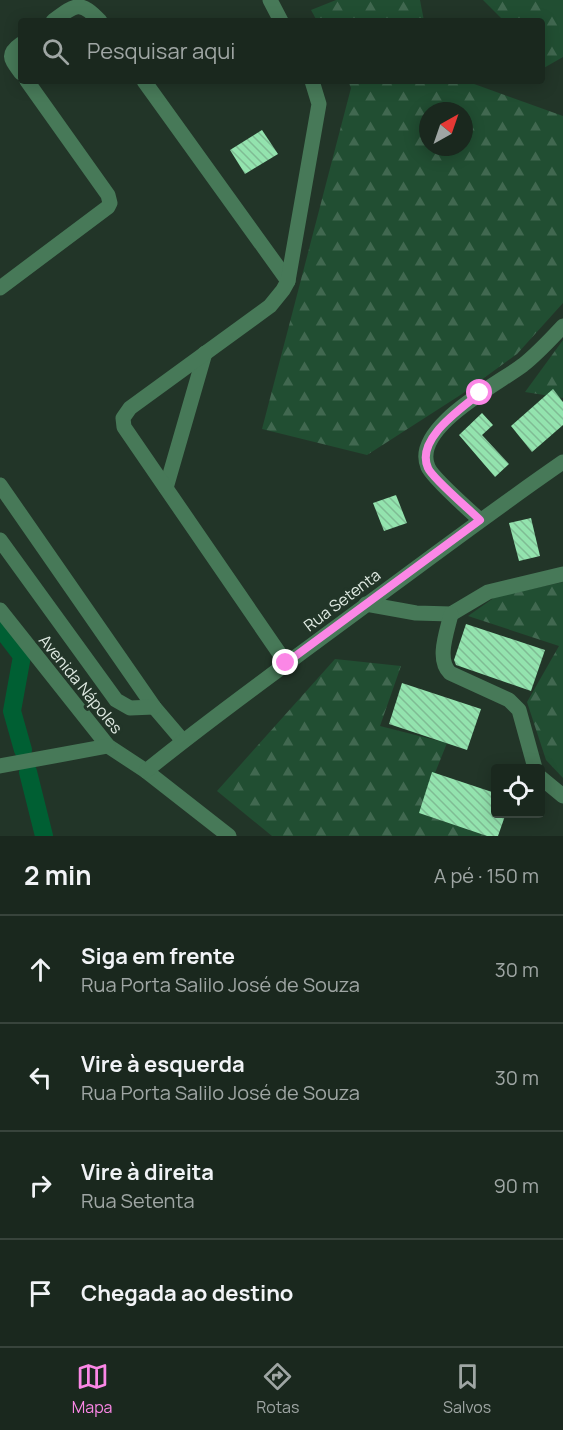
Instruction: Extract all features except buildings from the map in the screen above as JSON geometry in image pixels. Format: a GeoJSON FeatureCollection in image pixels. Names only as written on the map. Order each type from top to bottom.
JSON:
{"type":"FeatureCollection","features":[{"type":"Feature","properties":{"kind":"street"},"geometry":{"type":"LineString","coordinates":[[270,0],[279,18]]}},
{"type":"Feature","properties":{"kind":"street"},"geometry":{"type":"LineString","coordinates":[[56,18],[75,5],[83,4],[90,7],[98,18]]}},
{"type":"Feature","properties":{"kind":"street"},"geometry":{"type":"LineString","coordinates":[[18,46],[11,55],[18,69]]}},
{"type":"Feature","properties":{"kind":"street"},"geometry":{"type":"LineString","coordinates":[[0,288],[108,207],[110,202],[108,195],[29,84]]}},
{"type":"Feature","properties":{"kind":"street"},"geometry":{"type":"LineString","coordinates":[[146,84],[288,280]]}},
{"type":"Feature","properties":{"kind":"street"},"geometry":{"type":"LineString","coordinates":[[286,663],[124,427],[123,418],[130,408],[270,306],[288,280],[319,104],[313,84]]}},
{"type":"Feature","properties":{"kind":"street"},"geometry":{"type":"LineString","coordinates":[[480,520],[428,469],[425,457],[428,444],[439,428],[480,393],[522,366],[563,326]]}},
{"type":"Feature","properties":{"kind":"street"},"geometry":{"type":"LineString","coordinates":[[166,488],[205,353]]}},
{"type":"Feature","properties":{"kind":"street","name":"Rua Setenta"},"geometry":{"type":"LineString","coordinates":[[146,771],[286,663],[480,520],[563,462]]}},
{"type":"Feature","properties":{"kind":"street"},"geometry":{"type":"LineString","coordinates":[[0,485],[154,707],[183,741]]}},
{"type":"Feature","properties":{"kind":"street"},"geometry":{"type":"LineString","coordinates":[[0,540],[116,700],[130,708],[154,707]]}},
{"type":"Feature","properties":{"kind":"street"},"geometry":{"type":"LineString","coordinates":[[366,604],[416,613],[451,614],[488,592],[563,574]]}},
{"type":"Feature","properties":{"kind":"street","name":"Avenida Nápoles"},"geometry":{"type":"LineString","coordinates":[[0,610],[108,746],[146,771],[229,836]]}},
{"type":"Feature","properties":{"kind":"street"},"geometry":{"type":"LineString","coordinates":[[451,614],[442,659],[444,667],[450,673],[509,700],[519,710],[534,764]]}},
{"type":"Feature","properties":{"kind":"street"},"geometry":{"type":"LineString","coordinates":[[0,765],[108,746]]}},
{"type":"Feature","properties":{"kind":"street"},"geometry":{"type":"LineString","coordinates":[[545,781],[563,796]]}},
{"type":"Feature","properties":{"kind":"green space"},"geometry":{"type":"Polygon","coordinates":[[[336,0],[420,0],[423,18],[315,18],[311,10],[336,0]]]}},
{"type":"Feature","properties":{"kind":"green space"},"geometry":{"type":"Polygon","coordinates":[[[483,0],[563,0],[563,57],[545,67],[545,18],[501,18],[483,0]]]}},
{"type":"Feature","properties":{"kind":"green space"},"geometry":{"type":"Polygon","coordinates":[[[349,84],[474,84],[563,116],[563,303],[517,354],[462,394],[367,455],[262,429],[351,88],[349,84]]]}},
{"type":"Feature","properties":{"kind":"green space"},"geometry":{"type":"Polygon","coordinates":[[[563,340],[563,398],[525,392],[563,340]]]}},
{"type":"Feature","properties":{"kind":"green space"},"geometry":{"type":"Polygon","coordinates":[[[563,582],[563,778],[546,760],[527,702],[559,646],[468,616],[495,597],[563,582]]]}},
{"type":"Feature","properties":{"kind":"green space"},"geometry":{"type":"Polygon","coordinates":[[[335,659],[401,666],[380,726],[447,743],[419,813],[487,836],[272,836],[217,791],[335,659]]]}},
{"type":"Feature","properties":{"kind":"waterway"},"geometry":{"type":"LineString","coordinates":[[0,627],[22,656],[12,711],[23,750]]}},
{"type":"Feature","properties":{"kind":"waterway"},"geometry":{"type":"LineString","coordinates":[[28,772],[44,836]]}},
{"type":"Feature","properties":{"kind":"route"},"geometry":{"type":"LineString","coordinates":[[286,663],[480,520],[428,469],[425,457],[428,444],[439,428],[480,393]]}}]}
